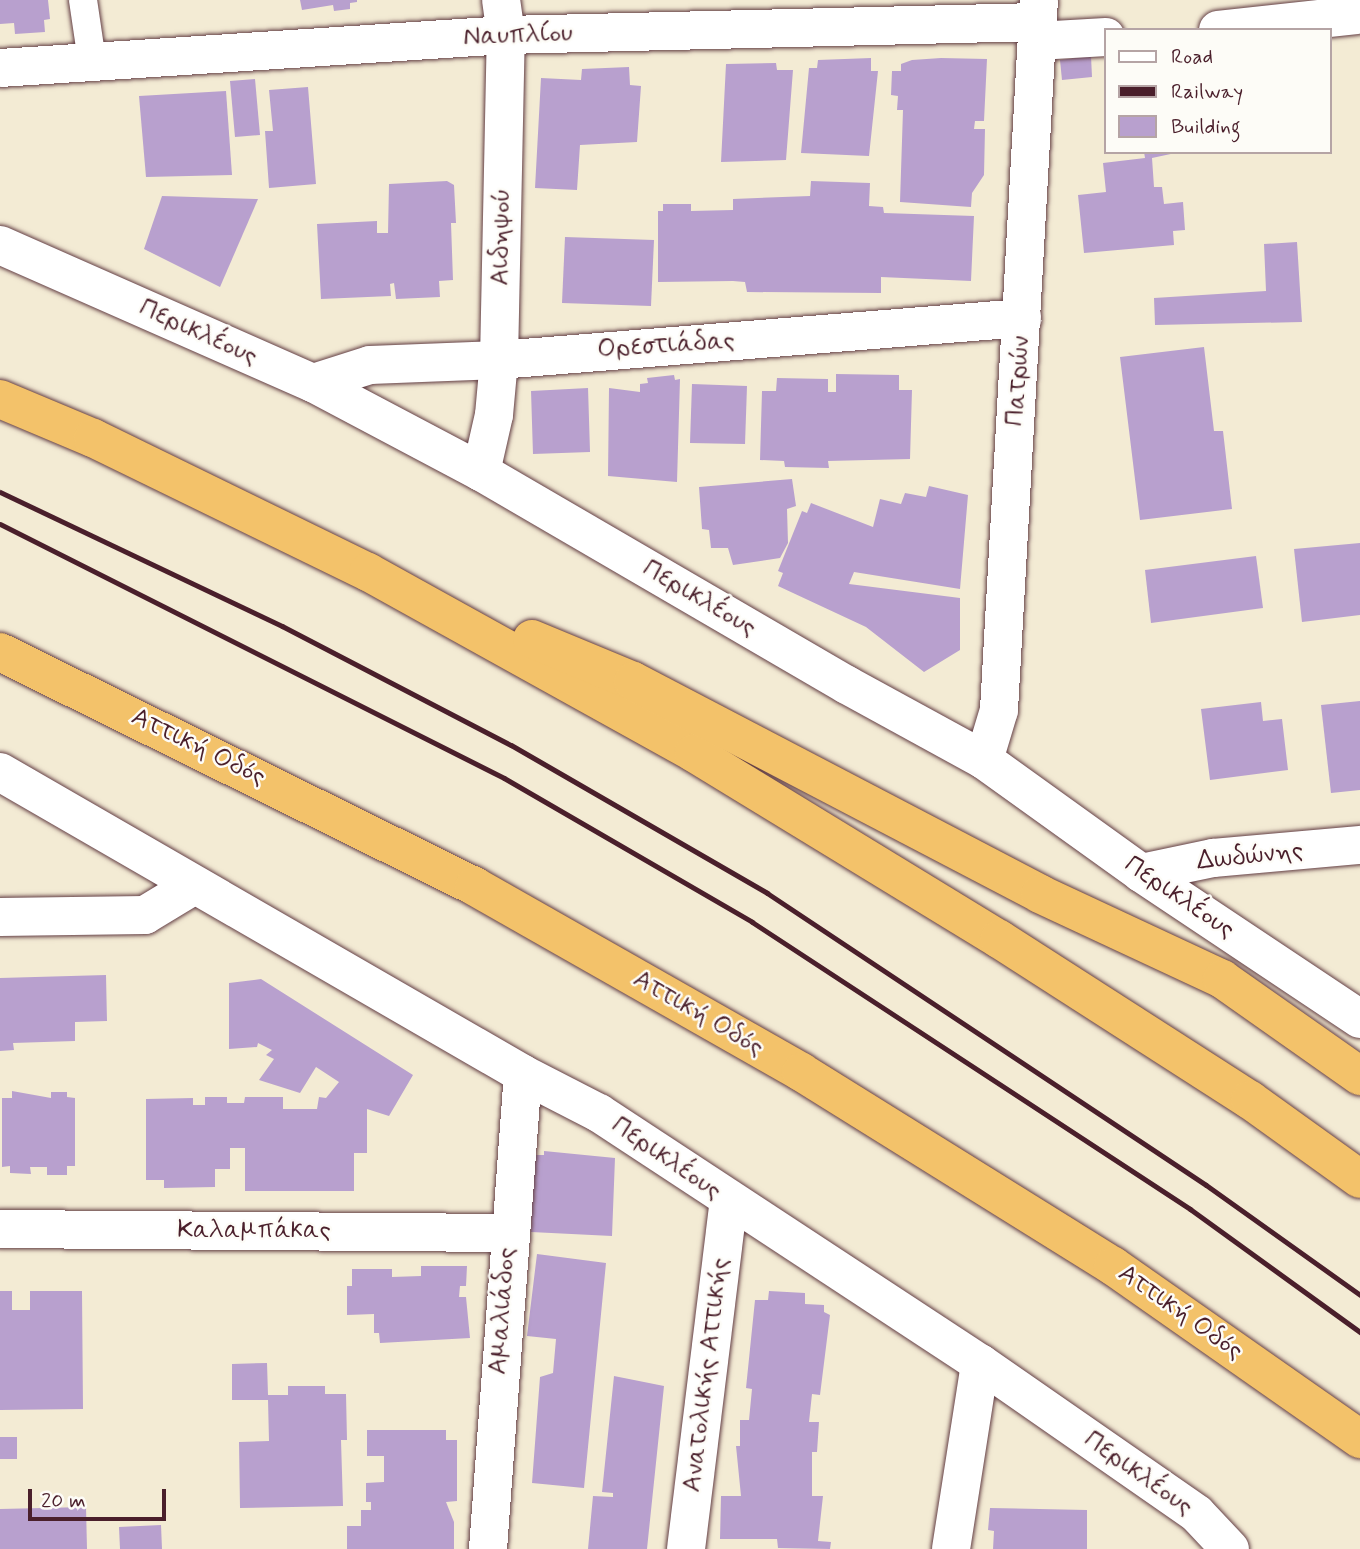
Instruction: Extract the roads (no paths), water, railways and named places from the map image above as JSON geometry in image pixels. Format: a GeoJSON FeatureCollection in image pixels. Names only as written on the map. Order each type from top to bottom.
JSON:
{"type":"FeatureCollection","features":[{"type":"Feature","properties":{"kind":"highway"},"geometry":{"type":"LineString","coordinates":[[0,399],[93,438],[368,572],[694,753],[999,939],[1250,1100],[1360,1179]]}},
{"type":"Feature","properties":{"kind":"highway"},"geometry":{"type":"LineString","coordinates":[[368,572],[633,681],[1040,894],[1222,979],[1360,1076]]}},
{"type":"Feature","properties":{"kind":"highway","name":"Αττική Οδός"},"geometry":{"type":"LineString","coordinates":[[0,652],[474,886],[801,1072],[1114,1266],[1360,1439]]}},
{"type":"Feature","properties":{"kind":"highway"},"geometry":{"type":"LineString","coordinates":[[1317,1408],[1360,1469]]}},
{"type":"Feature","properties":{"kind":"street"},"geometry":{"type":"LineString","coordinates":[[1236,28],[1356,15]]}},
{"type":"Feature","properties":{"kind":"street","name":"Ναυπλίου"},"geometry":{"type":"LineString","coordinates":[[0,68],[92,61],[504,17],[1038,21],[1104,37]]}},
{"type":"Feature","properties":{"kind":"street","name":"Αιδηψού"},"geometry":{"type":"LineString","coordinates":[[481,472],[494,415],[499,360],[504,17]]}},
{"type":"Feature","properties":{"kind":"street","name":"Πατρών"},"geometry":{"type":"LineString","coordinates":[[984,760],[999,710],[1038,21]]}},
{"type":"Feature","properties":{"kind":"street","name":"Περικλέους"},"geometry":{"type":"LineString","coordinates":[[0,244],[313,383],[481,472],[847,685],[984,760],[1141,873],[1360,1018]]}},
{"type":"Feature","properties":{"kind":"street","name":"Ορεστιάδας"},"geometry":{"type":"LineString","coordinates":[[313,383],[370,365],[499,360],[1023,318]]}},
{"type":"Feature","properties":{"kind":"street","name":"Περικλέους"},"geometry":{"type":"LineString","coordinates":[[0,772],[193,886],[523,1074],[598,1113],[980,1363],[1197,1514],[1230,1549]]}},
{"type":"Feature","properties":{"kind":"street","name":"Δωδώνης"},"geometry":{"type":"LineString","coordinates":[[1141,873],[1213,858],[1360,845]]}},
{"type":"Feature","properties":{"kind":"street"},"geometry":{"type":"LineString","coordinates":[[0,917],[145,915],[193,886]]}},
{"type":"Feature","properties":{"kind":"street","name":"Αμαλιάδος"},"geometry":{"type":"LineString","coordinates":[[488,1549],[508,1233],[523,1074]]}},
{"type":"Feature","properties":{"kind":"street","name":"Ανατολικής Αττικής"},"geometry":{"type":"LineString","coordinates":[[686,1549],[729,1201]]}},
{"type":"Feature","properties":{"kind":"street","name":"Καλαμπάκας"},"geometry":{"type":"LineString","coordinates":[[0,1229],[508,1233]]}},
{"type":"Feature","properties":{"kind":"street"},"geometry":{"type":"LineString","coordinates":[[951,1549],[980,1363]]}},
{"type":"Feature","properties":{"kind":"lane"},"geometry":{"type":"LineString","coordinates":[[83,0],[92,61]]}},
{"type":"Feature","properties":{"kind":"railway"},"geometry":{"type":"LineString","coordinates":[[0,492],[282,626],[511,745],[767,893],[1206,1185],[1360,1295]]}},
{"type":"Feature","properties":{"kind":"railway"},"geometry":{"type":"LineString","coordinates":[[0,524],[504,778],[752,922],[1190,1209],[1360,1332]]}}]}
